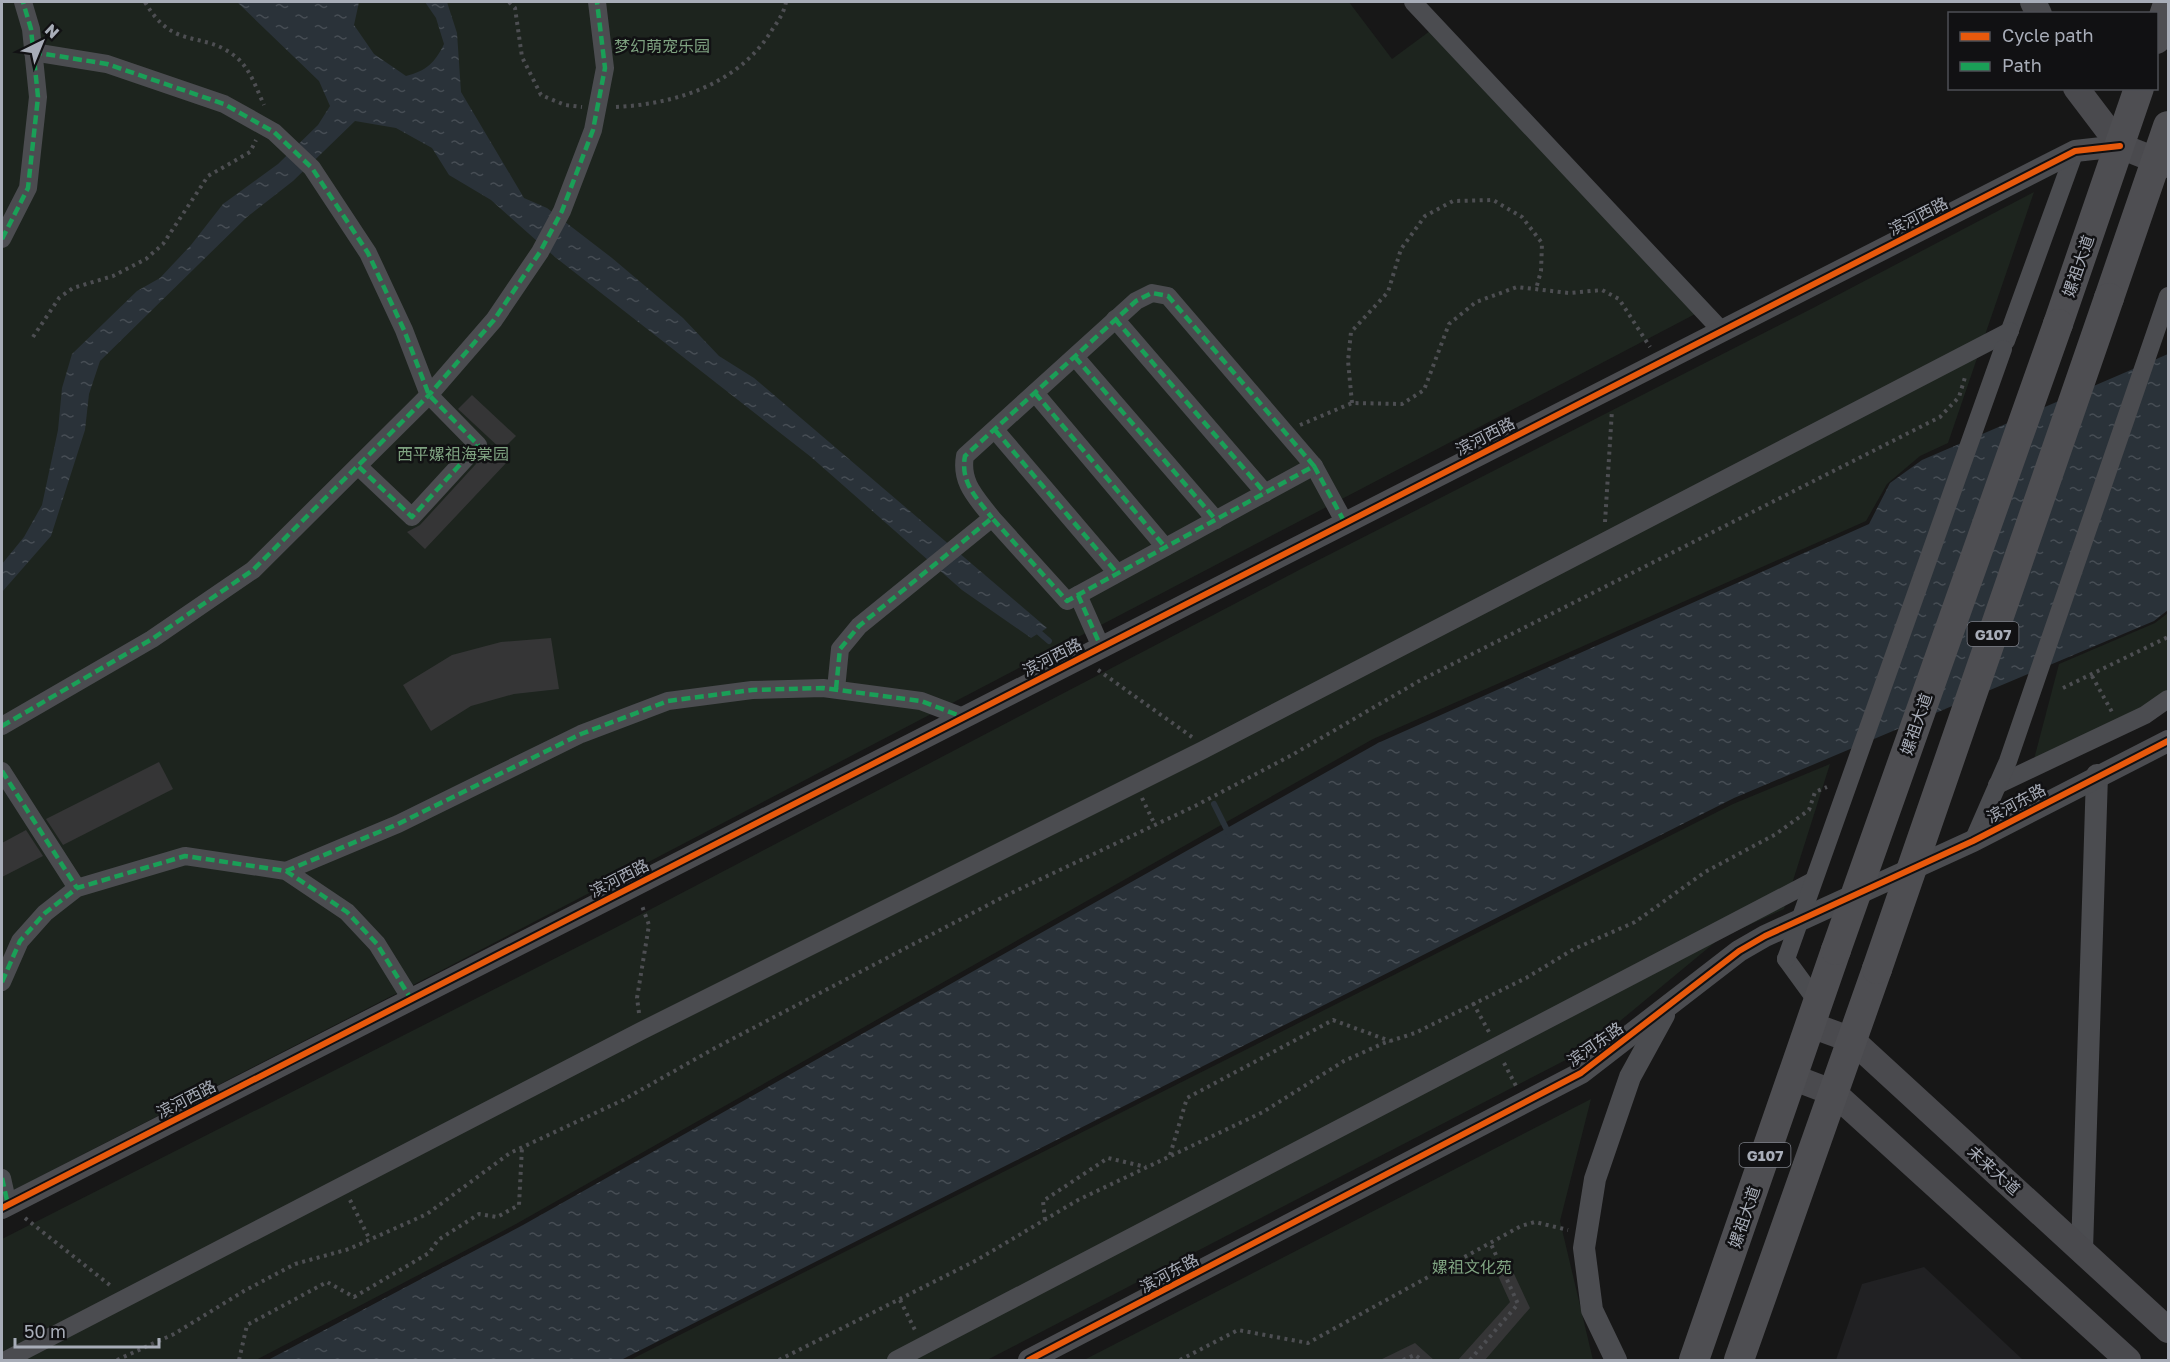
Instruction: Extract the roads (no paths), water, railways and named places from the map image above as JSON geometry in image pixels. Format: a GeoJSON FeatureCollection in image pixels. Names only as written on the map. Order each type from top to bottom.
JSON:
{"type":"FeatureCollection","features":[{"type":"Feature","properties":{"kind":"highway"},"geometry":{"type":"LineString","coordinates":[[2158,36],[2169,4]]}},
{"type":"Feature","properties":{"kind":"highway","name":"嫘祖大道"},"geometry":{"type":"LineString","coordinates":[[1694,1360],[2138,90]]}},
{"type":"Feature","properties":{"kind":"highway","name":"G107"},"geometry":{"type":"LineString","coordinates":[[1739,1360],[1834,1093],[2109,298],[2162,163],[2169,126]]}},
{"type":"Feature","properties":{"kind":"main road"},"geometry":{"type":"LineString","coordinates":[[2078,90],[2120,146],[2162,163]]}},
{"type":"Feature","properties":{"kind":"main road","name":"未来大道"},"geometry":{"type":"LineString","coordinates":[[1814,1014],[1852,1040],[2169,1330]]}},
{"type":"Feature","properties":{"kind":"main road"},"geometry":{"type":"LineString","coordinates":[[1792,1077],[1834,1093],[2128,1360]]}},
{"type":"Feature","properties":{"kind":"street"},"geometry":{"type":"LineString","coordinates":[[2,239],[28,188],[38,97],[31,29],[23,2]]}},
{"type":"Feature","properties":{"kind":"street"},"geometry":{"type":"LineString","coordinates":[[2,726],[152,639],[253,570],[429,395],[494,320],[540,252],[562,211],[593,130],[604,68],[597,2]]}},
{"type":"Feature","properties":{"kind":"street"},"geometry":{"type":"LineString","coordinates":[[1413,2],[1722,331]]}},
{"type":"Feature","properties":{"kind":"street"},"geometry":{"type":"LineString","coordinates":[[33,52],[107,64],[225,104],[264,126],[312,168],[368,253],[404,330],[429,395],[478,445],[411,517],[358,466]]}},
{"type":"Feature","properties":{"kind":"street","name":"滨河西路"},"geometry":{"type":"LineString","coordinates":[[5,1206],[2075,151],[2120,146]]}},
{"type":"Feature","properties":{"kind":"street"},"geometry":{"type":"LineString","coordinates":[[1814,1014],[1786,959],[2075,151]]}},
{"type":"Feature","properties":{"kind":"street"},"geometry":{"type":"LineString","coordinates":[[1314,466],[1067,601],[992,518],[967,484],[963,467],[965,456],[1136,301],[1152,293],[1168,296],[1314,466],[1345,523]]}},
{"type":"Feature","properties":{"kind":"street"},"geometry":{"type":"LineString","coordinates":[[1973,841],[2008,761],[2169,296]]}},
{"type":"Feature","properties":{"kind":"street"},"geometry":{"type":"LineString","coordinates":[[1115,320],[1264,493]]}},
{"type":"Feature","properties":{"kind":"street"},"geometry":{"type":"LineString","coordinates":[[6,1360],[641,1031],[1203,750],[1608,537],[2010,331]]}},
{"type":"Feature","properties":{"kind":"street"},"geometry":{"type":"LineString","coordinates":[[1075,357],[1216,520]]}},
{"type":"Feature","properties":{"kind":"street"},"geometry":{"type":"LineString","coordinates":[[1035,393],[1165,548]]}},
{"type":"Feature","properties":{"kind":"street"},"geometry":{"type":"LineString","coordinates":[[995,430],[1117,573]]}},
{"type":"Feature","properties":{"kind":"street"},"geometry":{"type":"LineString","coordinates":[[836,690],[840,649],[859,626],[992,518]]}},
{"type":"Feature","properties":{"kind":"street"},"geometry":{"type":"LineString","coordinates":[[1078,595],[1101,647]]}},
{"type":"Feature","properties":{"kind":"street"},"geometry":{"type":"LineString","coordinates":[[286,871],[398,824],[581,734],[668,701],[752,690],[836,690],[921,701],[963,717]]}},
{"type":"Feature","properties":{"kind":"street"},"geometry":{"type":"LineString","coordinates":[[1997,785],[2145,715],[2169,699]]}},
{"type":"Feature","properties":{"kind":"street","name":"滨河东路"},"geometry":{"type":"LineString","coordinates":[[1029,1360],[1581,1073],[1668,1009],[1739,951],[1765,936],[1973,841],[2097,775],[2169,741]]}},
{"type":"Feature","properties":{"kind":"street"},"geometry":{"type":"LineString","coordinates":[[2,771],[77,888]]}},
{"type":"Feature","properties":{"kind":"street"},"geometry":{"type":"LineString","coordinates":[[2082,1250],[2097,775]]}},
{"type":"Feature","properties":{"kind":"street"},"geometry":{"type":"LineString","coordinates":[[2,982],[20,941],[45,913],[77,888],[185,856],[286,871],[347,912],[377,944],[411,999]]}},
{"type":"Feature","properties":{"kind":"street"},"geometry":{"type":"LineString","coordinates":[[896,1360],[1813,880]]}},
{"type":"Feature","properties":{"kind":"street"},"geometry":{"type":"LineString","coordinates":[[1616,1360],[1592,1310],[1584,1248],[1586,1234],[1595,1179],[1630,1077],[1668,1009]]}},
{"type":"Feature","properties":{"kind":"street"},"geometry":{"type":"LineString","coordinates":[[2,1178],[5,1206]]}},
{"type":"Feature","properties":{"kind":"water"},"geometry":{"type":"Polygon","coordinates":[[[237,2],[359,2],[354,25],[374,54],[406,76],[419,72],[429,65],[444,44],[436,18],[425,2],[447,2],[457,33],[461,92],[524,198],[547,208],[612,258],[683,318],[719,356],[754,378],[1047,628],[1031,638],[962,590],[811,457],[555,257],[491,200],[449,175],[432,148],[396,128],[355,121],[293,181],[247,217],[100,361],[89,394],[85,430],[51,536],[2,592],[2,564],[24,537],[42,505],[58,430],[62,388],[72,354],[137,291],[160,278],[191,245],[223,204],[278,164],[318,125],[330,106],[319,81],[237,2]]]}},
{"type":"Feature","properties":{"kind":"water"},"geometry":{"type":"Polygon","coordinates":[[[2168,354],[2168,610],[2154,621],[1734,798],[621,1360],[268,1360],[523,1225],[1378,743],[1869,524],[1890,483],[1922,460],[2168,354]]]}},
{"type":"Feature","properties":{"kind":"waterway"},"geometry":{"type":"LineString","coordinates":[[1034,628],[1049,641]]}},
{"type":"Feature","properties":{"kind":"waterway"},"geometry":{"type":"LineString","coordinates":[[1214,804],[1230,836]]}},
{"type":"Feature","properties":{"kind":"park label","name":"梦幻萌宠乐园"},"geometry":{"type":"Point","coordinates":[662,46]}},
{"type":"Feature","properties":{"kind":"park label","name":"西平嫘祖海棠园"},"geometry":{"type":"Point","coordinates":[453,454]}},
{"type":"Feature","properties":{"kind":"park label","name":"嫘祖文化苑"},"geometry":{"type":"Point","coordinates":[1472,1267]}}]}
